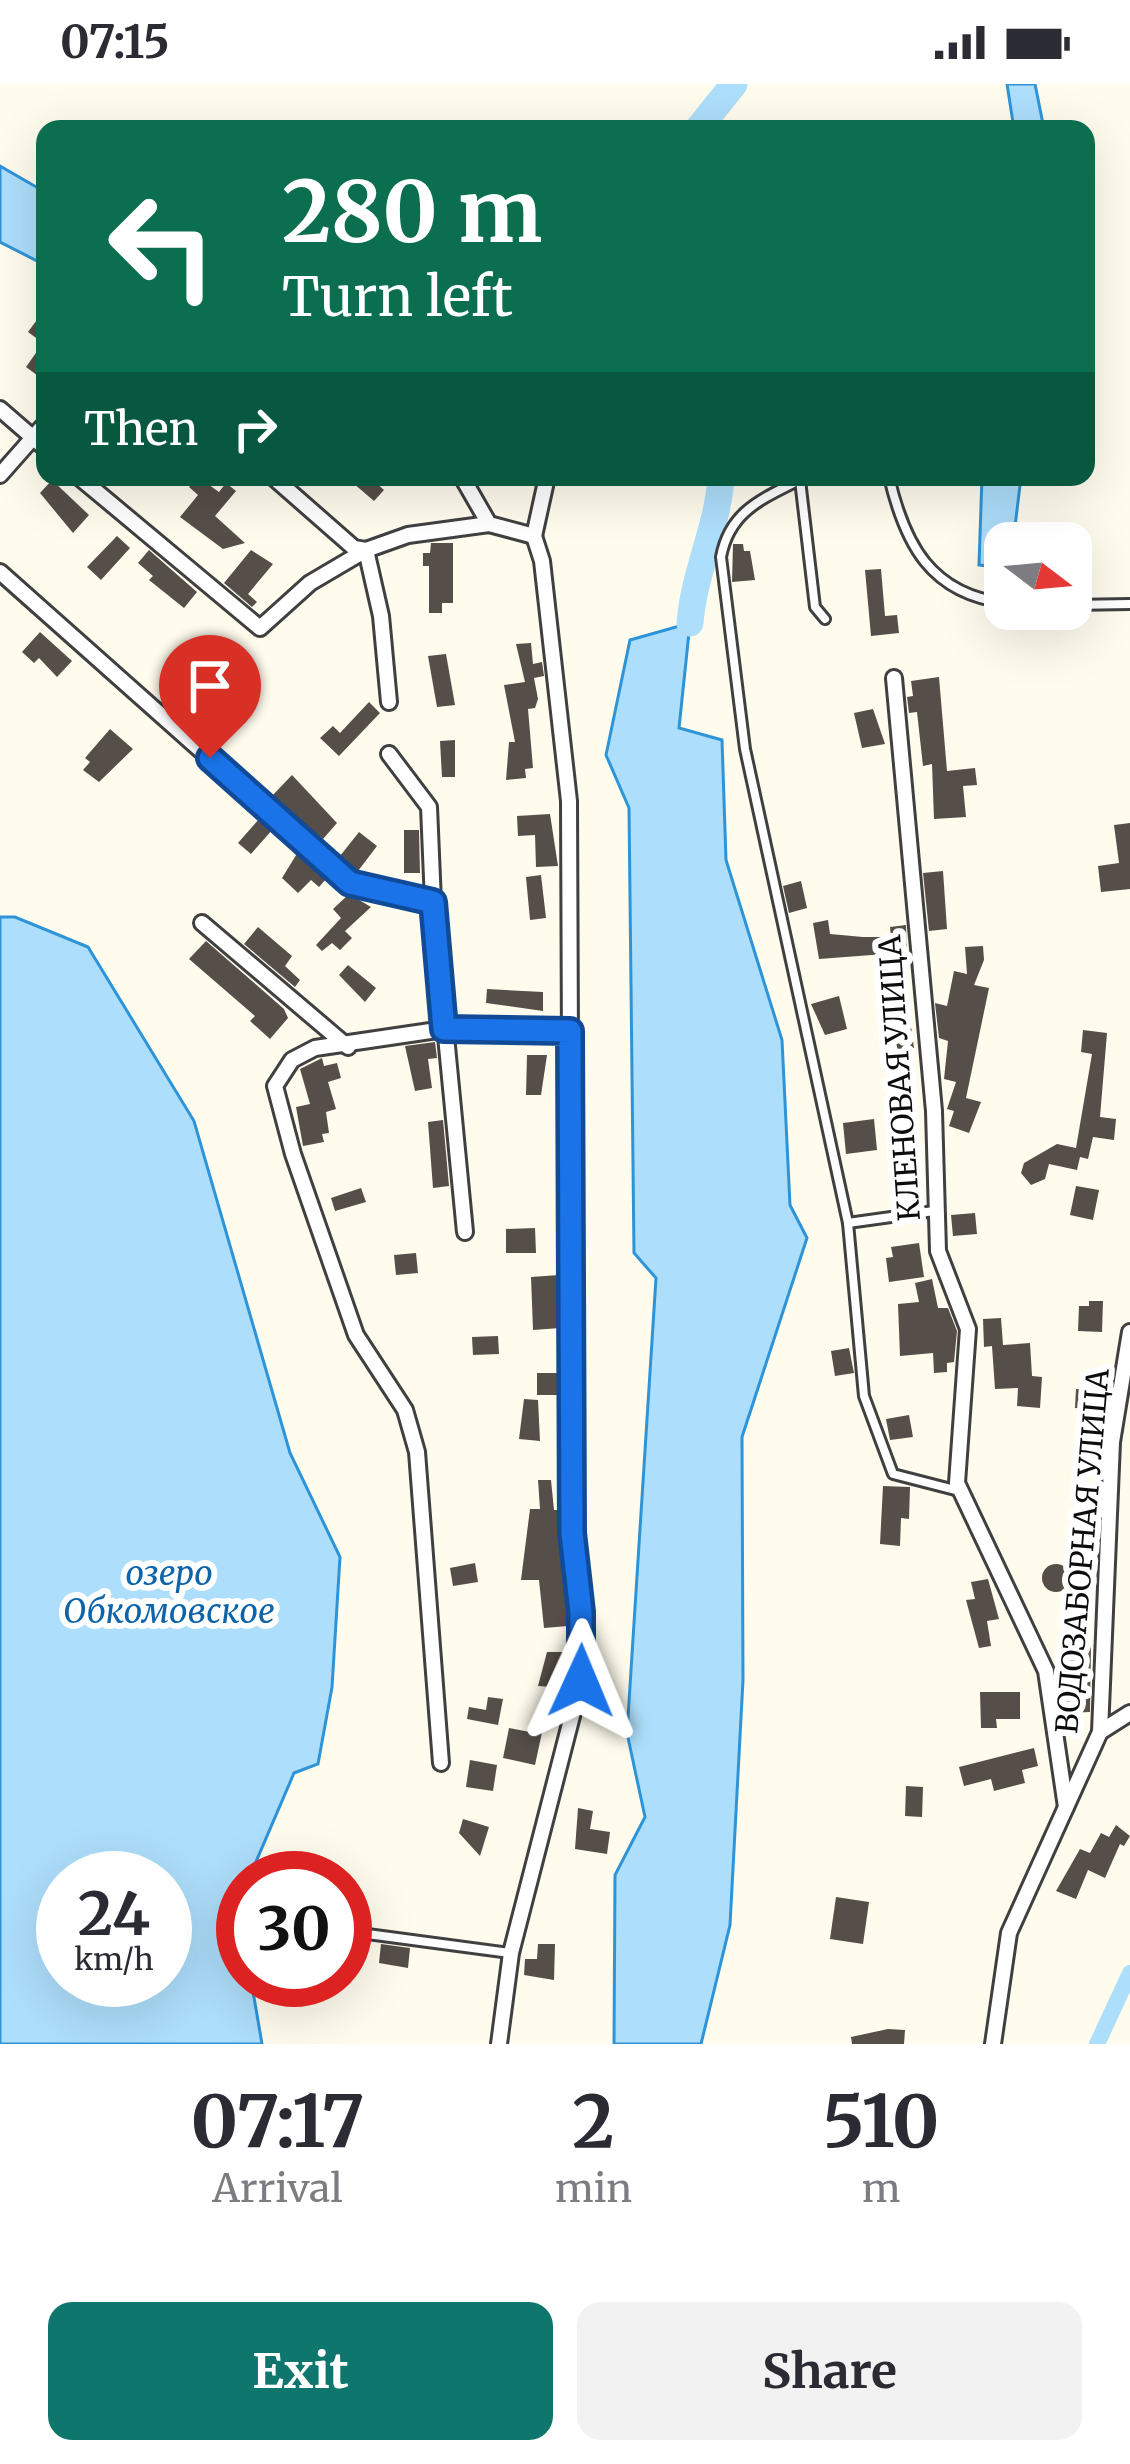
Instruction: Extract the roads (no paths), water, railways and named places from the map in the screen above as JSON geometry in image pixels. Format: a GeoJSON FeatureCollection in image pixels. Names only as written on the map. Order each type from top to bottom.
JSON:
{"type":"FeatureCollection","features":[{"type":"Feature","properties":{"kind":"street"},"geometry":{"type":"LineString","coordinates":[[0,409],[36,440]]}},
{"type":"Feature","properties":{"kind":"street"},"geometry":{"type":"LineString","coordinates":[[0,475],[36,445]]}},
{"type":"Feature","properties":{"kind":"street"},"geometry":{"type":"LineString","coordinates":[[90,486],[256,627],[310,584],[366,550],[407,535],[489,524],[534,536]]}},
{"type":"Feature","properties":{"kind":"street"},"geometry":{"type":"LineString","coordinates":[[283,486],[354,548],[366,550]]}},
{"type":"Feature","properties":{"kind":"street"},"geometry":{"type":"LineString","coordinates":[[467,486],[489,524]]}},
{"type":"Feature","properties":{"kind":"street"},"geometry":{"type":"LineString","coordinates":[[499,2044],[511,1954],[581,1681],[581,1612],[572,1533],[569,801],[542,561],[534,536],[545,486]]}},
{"type":"Feature","properties":{"kind":"street"},"geometry":{"type":"LineString","coordinates":[[366,550],[381,616],[389,702]]}},
{"type":"Feature","properties":{"kind":"street"},"geometry":{"type":"LineString","coordinates":[[0,572],[350,883],[433,902]]}},
{"type":"Feature","properties":{"kind":"street","name":"КЛЕНОВАЯ УЛИЦА"},"geometry":{"type":"LineString","coordinates":[[894,678],[934,1112],[938,1251],[968,1329],[957,1469],[960,1492],[1046,1671],[1066,1807]]}},
{"type":"Feature","properties":{"kind":"street"},"geometry":{"type":"LineString","coordinates":[[389,754],[429,807],[433,902],[465,1232]]}},
{"type":"Feature","properties":{"kind":"street"},"geometry":{"type":"LineString","coordinates":[[202,923],[348,1048]]}},
{"type":"Feature","properties":{"kind":"street"},"geometry":{"type":"LineString","coordinates":[[441,1763],[416,1452],[405,1410],[356,1335],[275,1086],[292,1060],[315,1048],[348,1048],[444,1029],[570,1031]]}},
{"type":"Feature","properties":{"kind":"street","name":"ВОДОЗАБОРНАЯ УЛИЦА"},"geometry":{"type":"LineString","coordinates":[[993,2044],[1009,1934],[1100,1732],[1112,1442],[1130,1332]]}},
{"type":"Feature","properties":{"kind":"street"},"geometry":{"type":"LineString","coordinates":[[1100,1732],[1130,1713]]}},
{"type":"Feature","properties":{"kind":"lane"},"geometry":{"type":"LineString","coordinates":[[789,486],[735,518],[721,557],[745,749],[848,1223],[864,1396],[890,1470],[960,1492]]}},
{"type":"Feature","properties":{"kind":"lane"},"geometry":{"type":"LineString","coordinates":[[804,486],[815,607],[825,619]]}},
{"type":"Feature","properties":{"kind":"lane"},"geometry":{"type":"LineString","coordinates":[[892,486],[903,527],[931,572],[965,596],[984,599]]}},
{"type":"Feature","properties":{"kind":"lane"},"geometry":{"type":"LineString","coordinates":[[1092,605],[1130,604]]}},
{"type":"Feature","properties":{"kind":"lane"},"geometry":{"type":"LineString","coordinates":[[848,1223],[934,1211]]}},
{"type":"Feature","properties":{"kind":"lane"},"geometry":{"type":"LineString","coordinates":[[372,1934],[511,1954]]}},
{"type":"Feature","properties":{"kind":"water"},"geometry":{"type":"Polygon","coordinates":[[[1007,84],[1035,84],[1042,120],[1013,120],[1007,84]]]}},
{"type":"Feature","properties":{"kind":"water"},"geometry":{"type":"Polygon","coordinates":[[[0,166],[36,187],[36,260],[0,242],[0,166]]]}},
{"type":"Feature","properties":{"kind":"water"},"geometry":{"type":"Polygon","coordinates":[[[982,486],[1020,486],[1016,522],[984,522],[984,566],[979,565],[982,486]]]}},
{"type":"Feature","properties":{"kind":"water"},"geometry":{"type":"Polygon","coordinates":[[[690,623],[679,728],[722,740],[726,860],[782,1040],[790,1205],[807,1238],[742,1437],[743,1680],[730,1925],[701,2044],[614,2044],[615,1875],[645,1817],[627,1733],[656,1278],[634,1253],[629,808],[606,755],[630,640],[690,623]]]}},
{"type":"Feature","properties":{"kind":"water","name":"озеро Обкомовское"},"geometry":{"type":"Polygon","coordinates":[[[0,917],[15,917],[88,947],[194,1121],[290,1453],[340,1557],[332,1687],[318,1764],[294,1773],[261,1851],[216,1851],[216,2007],[256,2007],[262,2044],[0,2044],[0,917]]]}},
{"type":"Feature","properties":{"kind":"waterway"},"geometry":{"type":"LineString","coordinates":[[705,120],[734,84]]}},
{"type":"Feature","properties":{"kind":"waterway"},"geometry":{"type":"LineString","coordinates":[[690,623],[720,486]]}},
{"type":"Feature","properties":{"kind":"waterway"},"geometry":{"type":"LineString","coordinates":[[1097,2044],[1130,1973]]}}]}
